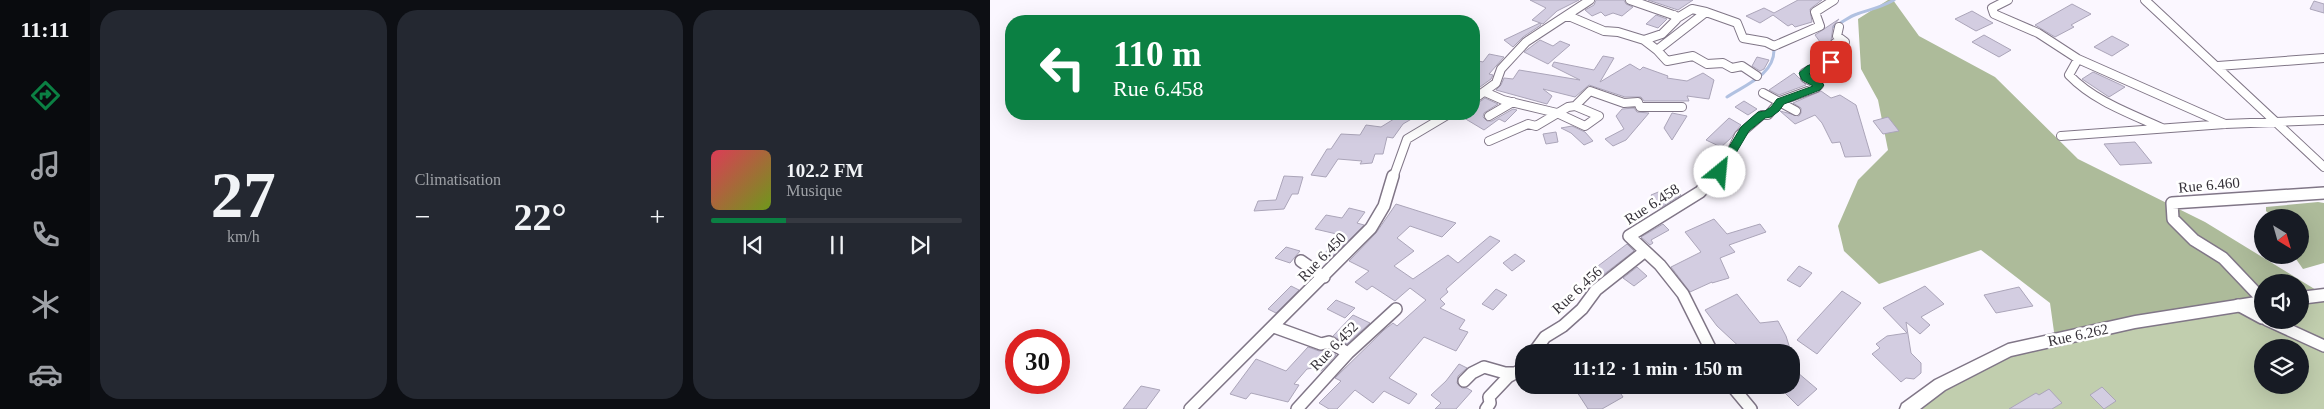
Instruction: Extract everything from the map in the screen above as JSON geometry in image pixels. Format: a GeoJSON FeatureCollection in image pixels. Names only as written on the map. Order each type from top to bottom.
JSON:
{"type":"FeatureCollection","features":[{"type":"Feature","properties":{"kind":"street"},"geometry":{"type":"LineString","coordinates":[[1480,95],[1496,83],[1501,69],[1526,42],[1590,0]]}},
{"type":"Feature","properties":{"kind":"street"},"geometry":{"type":"LineString","coordinates":[[1630,0],[1658,11],[1669,11],[1679,17],[1686,10],[1692,8],[1706,12],[1738,23],[1743,38],[1766,42],[1774,46],[1791,41],[1795,37],[1820,26],[1814,12],[1828,5],[1830,1]]}},
{"type":"Feature","properties":{"kind":"street"},"geometry":{"type":"LineString","coordinates":[[2008,0],[1992,8],[1994,14],[2038,33],[2078,59],[2225,124]]}},
{"type":"Feature","properties":{"kind":"street"},"geometry":{"type":"LineString","coordinates":[[2146,0],[2324,167]]}},
{"type":"Feature","properties":{"kind":"street"},"geometry":{"type":"LineString","coordinates":[[1657,50],[1706,12]]}},
{"type":"Feature","properties":{"kind":"street"},"geometry":{"type":"LineString","coordinates":[[1644,40],[1662,34],[1676,20],[1674,14]]}},
{"type":"Feature","properties":{"kind":"street"},"geometry":{"type":"LineString","coordinates":[[1565,17],[1571,17],[1604,31],[1622,33],[1644,40],[1667,61],[1693,56],[1707,64],[1723,63],[1732,68],[1742,66],[1757,76]]}},
{"type":"Feature","properties":{"kind":"street","name":"Rue 6.458"},"geometry":{"type":"LineString","coordinates":[[1708,344],[1683,294],[1660,265],[1629,236],[1700,192],[1724,166],[1727,156],[1745,129],[1762,115],[1768,114],[1775,109],[1780,102],[1819,85],[1805,78],[1804,73],[1807,70],[1844,59],[1846,55],[1838,49],[1835,43],[1845,42],[1837,36],[1839,27]]}},
{"type":"Feature","properties":{"kind":"street"},"geometry":{"type":"LineString","coordinates":[[2218,66],[2324,58]]}},
{"type":"Feature","properties":{"kind":"street"},"geometry":{"type":"LineString","coordinates":[[2078,59],[2069,74],[2074,81],[2104,100],[2163,128]]}},
{"type":"Feature","properties":{"kind":"street"},"geometry":{"type":"LineString","coordinates":[[1575,106],[1590,91],[1624,103],[1638,102],[1640,107],[1661,111],[1682,107]]}},
{"type":"Feature","properties":{"kind":"street"},"geometry":{"type":"LineString","coordinates":[[1485,92],[1513,102],[1558,112],[1585,126],[1600,116],[1575,106],[1568,107],[1558,112],[1550,119],[1536,126],[1528,124],[1520,131],[1489,141]]}},
{"type":"Feature","properties":{"kind":"street"},"geometry":{"type":"LineString","coordinates":[[1763,92],[1796,111]]}},
{"type":"Feature","properties":{"kind":"street"},"geometry":{"type":"LineString","coordinates":[[1489,116],[1513,102]]}},
{"type":"Feature","properties":{"kind":"street","name":"Rue 6.450"},"geometry":{"type":"LineString","coordinates":[[1190,409],[1371,228],[1384,206],[1407,139],[1440,120]]}},
{"type":"Feature","properties":{"kind":"street"},"geometry":{"type":"LineString","coordinates":[[2060,136],[2225,124],[2324,120]]}},
{"type":"Feature","properties":{"kind":"street","name":"Rue 6.460"},"geometry":{"type":"LineString","coordinates":[[2254,292],[2222,258],[2194,240],[2173,219],[2172,202],[2324,193]]}},
{"type":"Feature","properties":{"kind":"street","name":"Rue 6.456"},"geometry":{"type":"LineString","coordinates":[[1540,344],[1545,337],[1563,326],[1582,309],[1596,290],[1644,252]]}},
{"type":"Feature","properties":{"kind":"street"},"geometry":{"type":"LineString","coordinates":[[1301,261],[1324,277]]}},
{"type":"Feature","properties":{"kind":"street"},"geometry":{"type":"LineString","coordinates":[[2309,297],[2324,295]]}},
{"type":"Feature","properties":{"kind":"street","name":"Rue 6.262"},"geometry":{"type":"LineString","coordinates":[[1908,409],[1940,385],[2008,350],[2135,322],[2254,302]]}},
{"type":"Feature","properties":{"kind":"street"},"geometry":{"type":"LineString","coordinates":[[2238,305],[2254,314]]}},
{"type":"Feature","properties":{"kind":"street","name":"Rue 6.452"},"geometry":{"type":"LineString","coordinates":[[1297,409],[1348,353],[1396,309]]}},
{"type":"Feature","properties":{"kind":"street"},"geometry":{"type":"LineString","coordinates":[[1274,327],[1321,344],[1329,342],[1348,353]]}},
{"type":"Feature","properties":{"kind":"street"},"geometry":{"type":"LineString","coordinates":[[2287,329],[2324,346]]}},
{"type":"Feature","properties":{"kind":"street"},"geometry":{"type":"LineString","coordinates":[[1464,381],[1474,370],[1483,367],[1505,374],[1515,371]]}},
{"type":"Feature","properties":{"kind":"street"},"geometry":{"type":"LineString","coordinates":[[1486,409],[1490,403],[1489,397],[1495,394],[1515,374]]}},
{"type":"Feature","properties":{"kind":"street"},"geometry":{"type":"LineString","coordinates":[[1738,394],[1750,409]]}},
{"type":"Feature","properties":{"kind":"green space"},"geometry":{"type":"Polygon","coordinates":[[[1888,0],[1893,0],[1919,36],[1995,77],[2078,159],[2205,222],[2254,252],[2254,264],[2274,264],[2290,274],[2254,274],[2254,303],[2055,339],[2050,303],[1981,250],[1879,284],[1844,251],[1838,226],[1858,180],[1888,150],[1878,100],[1861,69],[1858,19],[1888,0]]]}},
{"type":"Feature","properties":{"kind":"green space"},"geometry":{"type":"Polygon","coordinates":[[[2324,203],[2324,263],[2303,269],[2300,264],[2309,264],[2309,209],[2266,209],[2266,207],[2324,203]]]}},
{"type":"Feature","properties":{"kind":"green space"},"geometry":{"type":"Polygon","coordinates":[[[2309,286],[2321,293],[2309,295],[2309,286]]]}},
{"type":"Feature","properties":{"kind":"green space"},"geometry":{"type":"Polygon","coordinates":[[[2309,296],[2324,296],[2324,409],[1908,409],[2008,350],[2254,304],[2254,329],[2309,329],[2309,296]]]}},
{"type":"Feature","properties":{"kind":"building"},"geometry":{"type":"Polygon","coordinates":[[[1530,0],[1579,0],[1557,11],[1543,24],[1532,20],[1546,8],[1530,0]]]}},
{"type":"Feature","properties":{"kind":"building"},"geometry":{"type":"Polygon","coordinates":[[[1596,0],[1624,0],[1626,4],[1633,7],[1622,16],[1613,13],[1605,16],[1601,12],[1592,16],[1585,10],[1594,5],[1596,0]]]}},
{"type":"Feature","properties":{"kind":"building"},"geometry":{"type":"Polygon","coordinates":[[[1648,0],[1693,0],[1678,10],[1648,0]]]}},
{"type":"Feature","properties":{"kind":"building"},"geometry":{"type":"Polygon","coordinates":[[[1798,0],[1822,0],[1810,9],[1812,22],[1795,27],[1792,24],[1788,26],[1773,15],[1760,23],[1746,16],[1764,8],[1774,13],[1798,0]]]}},
{"type":"Feature","properties":{"kind":"building"},"geometry":{"type":"Polygon","coordinates":[[[2314,1],[2324,4],[2324,13],[2310,9],[2314,1]]]}},
{"type":"Feature","properties":{"kind":"building"},"geometry":{"type":"Polygon","coordinates":[[[2072,4],[2091,14],[2071,25],[2074,27],[2055,37],[2035,25],[2072,4]]]}},
{"type":"Feature","properties":{"kind":"building"},"geometry":{"type":"Polygon","coordinates":[[[1972,11],[1993,23],[1976,31],[1955,19],[1972,11]]]}},
{"type":"Feature","properties":{"kind":"building"},"geometry":{"type":"Polygon","coordinates":[[[1656,15],[1667,19],[1658,28],[1646,24],[1656,15]]]}},
{"type":"Feature","properties":{"kind":"building"},"geometry":{"type":"Polygon","coordinates":[[[1839,19],[1833,26],[1829,56],[1825,57],[1814,53],[1823,46],[1815,35],[1839,19]]]}},
{"type":"Feature","properties":{"kind":"building"},"geometry":{"type":"Polygon","coordinates":[[[1540,23],[1541,25],[1523,37],[1513,47],[1504,40],[1540,23]]]}},
{"type":"Feature","properties":{"kind":"building"},"geometry":{"type":"Polygon","coordinates":[[[1984,35],[2011,50],[1999,57],[1972,42],[1984,35]]]}},
{"type":"Feature","properties":{"kind":"building"},"geometry":{"type":"Polygon","coordinates":[[[2112,36],[2129,45],[2112,56],[2094,47],[2112,36]]]}},
{"type":"Feature","properties":{"kind":"building"},"geometry":{"type":"Polygon","coordinates":[[[1540,40],[1553,46],[1560,41],[1570,45],[1548,64],[1524,52],[1540,40]]]}},
{"type":"Feature","properties":{"kind":"building"},"geometry":{"type":"Polygon","coordinates":[[[1489,54],[1504,57],[1489,74],[1493,75],[1491,79],[1480,87],[1480,61],[1483,62],[1489,54]]]}},
{"type":"Feature","properties":{"kind":"building"},"geometry":{"type":"Polygon","coordinates":[[[1603,56],[1614,58],[1600,82],[1630,64],[1640,70],[1643,67],[1668,76],[1667,78],[1687,81],[1703,73],[1714,80],[1709,99],[1687,96],[1689,101],[1644,101],[1641,97],[1625,97],[1589,85],[1575,97],[1543,89],[1552,96],[1547,104],[1496,90],[1504,78],[1513,79],[1519,70],[1580,80],[1552,66],[1554,62],[1594,70],[1603,56]]]}},
{"type":"Feature","properties":{"kind":"building"},"geometry":{"type":"Polygon","coordinates":[[[1757,57],[1769,60],[1764,69],[1760,71],[1752,66],[1757,57]]]}},
{"type":"Feature","properties":{"kind":"building"},"geometry":{"type":"Polygon","coordinates":[[[2093,72],[2125,87],[2109,97],[2082,79],[2093,72]]]}},
{"type":"Feature","properties":{"kind":"building"},"geometry":{"type":"Polygon","coordinates":[[[1794,73],[1806,85],[1779,95],[1769,90],[1794,73]]]}},
{"type":"Feature","properties":{"kind":"building"},"geometry":{"type":"Polygon","coordinates":[[[1821,91],[1831,98],[1840,95],[1856,105],[1871,156],[1845,157],[1840,142],[1832,143],[1822,123],[1815,115],[1795,124],[1780,111],[1799,116],[1801,108],[1793,103],[1821,91]]]}},
{"type":"Feature","properties":{"kind":"building"},"geometry":{"type":"Polygon","coordinates":[[[1485,98],[1498,104],[1484,113],[1483,117],[1487,121],[1492,121],[1513,109],[1517,110],[1505,122],[1499,119],[1484,130],[1467,120],[1480,120],[1480,102],[1485,98]]]}},
{"type":"Feature","properties":{"kind":"building"},"geometry":{"type":"Polygon","coordinates":[[[1744,101],[1757,109],[1748,115],[1735,107],[1744,101]]]}},
{"type":"Feature","properties":{"kind":"building"},"geometry":{"type":"Polygon","coordinates":[[[1634,108],[1637,112],[1649,113],[1626,140],[1613,146],[1605,139],[1624,129],[1616,116],[1622,109],[1634,108]]]}},
{"type":"Feature","properties":{"kind":"building"},"geometry":{"type":"Polygon","coordinates":[[[1672,113],[1687,116],[1672,140],[1664,128],[1672,113]]]}},
{"type":"Feature","properties":{"kind":"building"},"geometry":{"type":"Polygon","coordinates":[[[1888,117],[1899,131],[1883,134],[1873,121],[1888,117]]]}},
{"type":"Feature","properties":{"kind":"building"},"geometry":{"type":"Polygon","coordinates":[[[1729,118],[1741,125],[1730,139],[1721,147],[1706,140],[1729,118]]]}},
{"type":"Feature","properties":{"kind":"building"},"geometry":{"type":"Polygon","coordinates":[[[1392,120],[1410,120],[1403,124],[1393,138],[1387,137],[1383,154],[1375,154],[1372,163],[1360,164],[1362,161],[1338,159],[1326,177],[1311,175],[1327,149],[1331,149],[1341,134],[1360,135],[1366,125],[1381,127],[1392,120]]]}},
{"type":"Feature","properties":{"kind":"building"},"geometry":{"type":"Polygon","coordinates":[[[1572,126],[1585,132],[1593,141],[1584,145],[1571,133],[1561,128],[1572,126]]]}},
{"type":"Feature","properties":{"kind":"building"},"geometry":{"type":"Polygon","coordinates":[[[1556,132],[1558,142],[1546,144],[1543,134],[1556,132]]]}},
{"type":"Feature","properties":{"kind":"building"},"geometry":{"type":"Polygon","coordinates":[[[2135,142],[2152,163],[2120,165],[2104,144],[2135,142]]]}},
{"type":"Feature","properties":{"kind":"building"},"geometry":{"type":"Polygon","coordinates":[[[1284,176],[1303,177],[1298,194],[1292,194],[1284,209],[1254,211],[1258,201],[1276,200],[1284,176]]]}},
{"type":"Feature","properties":{"kind":"building"},"geometry":{"type":"Polygon","coordinates":[[[1673,186],[1681,195],[1660,208],[1651,195],[1673,186]]]}},
{"type":"Feature","properties":{"kind":"building"},"geometry":{"type":"Polygon","coordinates":[[[1396,204],[1456,223],[1442,237],[1410,226],[1397,238],[1414,251],[1394,266],[1413,279],[1448,255],[1458,263],[1490,236],[1500,241],[1446,289],[1448,292],[1440,299],[1445,304],[1440,308],[1465,320],[1459,329],[1468,332],[1456,351],[1424,337],[1389,378],[1417,394],[1409,404],[1384,391],[1373,403],[1355,390],[1337,409],[1329,409],[1319,403],[1341,381],[1335,378],[1384,330],[1393,323],[1397,326],[1426,300],[1410,288],[1395,301],[1372,286],[1367,290],[1355,282],[1369,271],[1349,261],[1376,233],[1396,204]]]}},
{"type":"Feature","properties":{"kind":"building"},"geometry":{"type":"Polygon","coordinates":[[[1349,208],[1365,212],[1357,223],[1364,225],[1332,257],[1324,254],[1341,235],[1315,229],[1326,215],[1342,218],[1349,208]]]}},
{"type":"Feature","properties":{"kind":"building"},"geometry":{"type":"Polygon","coordinates":[[[1714,219],[1727,234],[1760,224],[1766,232],[1729,245],[1735,252],[1720,258],[1729,278],[1712,282],[1690,292],[1671,267],[1701,252],[1685,232],[1714,219]]]}},
{"type":"Feature","properties":{"kind":"building"},"geometry":{"type":"Polygon","coordinates":[[[1663,224],[1669,230],[1651,240],[1653,243],[1650,245],[1641,237],[1663,224]]]}},
{"type":"Feature","properties":{"kind":"building"},"geometry":{"type":"Polygon","coordinates":[[[1627,244],[1634,251],[1603,275],[1594,269],[1627,244]]]}},
{"type":"Feature","properties":{"kind":"building"},"geometry":{"type":"Polygon","coordinates":[[[1286,247],[1300,251],[1290,263],[1275,258],[1286,247]]]}},
{"type":"Feature","properties":{"kind":"building"},"geometry":{"type":"Polygon","coordinates":[[[1515,254],[1525,261],[1512,271],[1503,263],[1515,254]]]}},
{"type":"Feature","properties":{"kind":"building"},"geometry":{"type":"Polygon","coordinates":[[[1799,266],[1812,273],[1800,287],[1787,280],[1799,266]]]}},
{"type":"Feature","properties":{"kind":"building"},"geometry":{"type":"Polygon","coordinates":[[[1637,267],[1647,276],[1634,286],[1623,278],[1637,267]]]}},
{"type":"Feature","properties":{"kind":"building"},"geometry":{"type":"Polygon","coordinates":[[[1291,286],[1299,290],[1276,313],[1268,309],[1291,286]]]}},
{"type":"Feature","properties":{"kind":"building"},"geometry":{"type":"Polygon","coordinates":[[[1925,286],[1944,304],[1921,317],[1930,325],[1920,334],[1906,322],[1911,353],[1921,363],[1921,373],[1914,379],[1906,378],[1901,382],[1872,354],[1880,348],[1876,344],[1887,336],[1907,333],[1883,308],[1925,286]]]}},
{"type":"Feature","properties":{"kind":"building"},"geometry":{"type":"Polygon","coordinates":[[[2019,287],[2033,306],[1996,313],[1984,295],[2019,287]]]}},
{"type":"Feature","properties":{"kind":"building"},"geometry":{"type":"Polygon","coordinates":[[[1496,289],[1507,295],[1493,310],[1482,304],[1496,289]]]}},
{"type":"Feature","properties":{"kind":"building"},"geometry":{"type":"Polygon","coordinates":[[[1842,291],[1861,303],[1817,354],[1797,340],[1842,291]]]}},
{"type":"Feature","properties":{"kind":"building"},"geometry":{"type":"Polygon","coordinates":[[[1737,294],[1760,323],[1778,321],[1788,344],[1736,344],[1717,326],[1705,310],[1737,294]]]}},
{"type":"Feature","properties":{"kind":"building"},"geometry":{"type":"Polygon","coordinates":[[[1336,300],[1355,308],[1345,318],[1327,309],[1336,300]]]}},
{"type":"Feature","properties":{"kind":"building"},"geometry":{"type":"Polygon","coordinates":[[[1353,315],[1370,323],[1347,344],[1333,336],[1353,315]]]}},
{"type":"Feature","properties":{"kind":"building"},"geometry":{"type":"Polygon","coordinates":[[[1308,347],[1319,351],[1328,350],[1336,355],[1321,371],[1313,368],[1307,369],[1294,384],[1299,385],[1288,402],[1251,393],[1246,399],[1230,394],[1256,359],[1286,371],[1308,347]]]}},
{"type":"Feature","properties":{"kind":"building"},"geometry":{"type":"Polygon","coordinates":[[[1459,364],[1467,368],[1458,376],[1457,383],[1462,388],[1472,391],[1456,409],[1435,409],[1441,403],[1431,395],[1446,381],[1459,364]]]}},
{"type":"Feature","properties":{"kind":"building"},"geometry":{"type":"Polygon","coordinates":[[[1800,375],[1817,389],[1798,406],[1786,394],[1800,394],[1800,375]]]}},
{"type":"Feature","properties":{"kind":"building"},"geometry":{"type":"Polygon","coordinates":[[[1141,386],[1160,390],[1146,409],[1123,409],[1141,386]]]}},
{"type":"Feature","properties":{"kind":"building"},"geometry":{"type":"Polygon","coordinates":[[[2102,387],[2116,401],[2104,409],[2090,395],[2102,387]]]}},
{"type":"Feature","properties":{"kind":"building"},"geometry":{"type":"Polygon","coordinates":[[[2049,389],[2062,403],[2052,409],[2009,409],[2036,393],[2039,395],[2049,389]]]}},
{"type":"Feature","properties":{"kind":"building"},"geometry":{"type":"Polygon","coordinates":[[[1578,394],[1621,394],[1623,397],[1602,409],[1588,409],[1578,394]]]}},
{"type":"Feature","properties":{"kind":"waterway"},"geometry":{"type":"LineString","coordinates":[[1829,28],[1853,15],[1880,7],[1894,0]]}},
{"type":"Feature","properties":{"kind":"waterway"},"geometry":{"type":"LineString","coordinates":[[1727,97],[1764,73],[1773,59],[1774,50],[1777,48]]}},
{"type":"Feature","properties":{"kind":"route"},"geometry":{"type":"LineString","coordinates":[[1720,172],[1727,156],[1745,129],[1762,115],[1768,114],[1775,109],[1776,105],[1780,102],[1791,96],[1816,88],[1819,85],[1805,78],[1804,73],[1810,68],[1831,62]]}}]}
